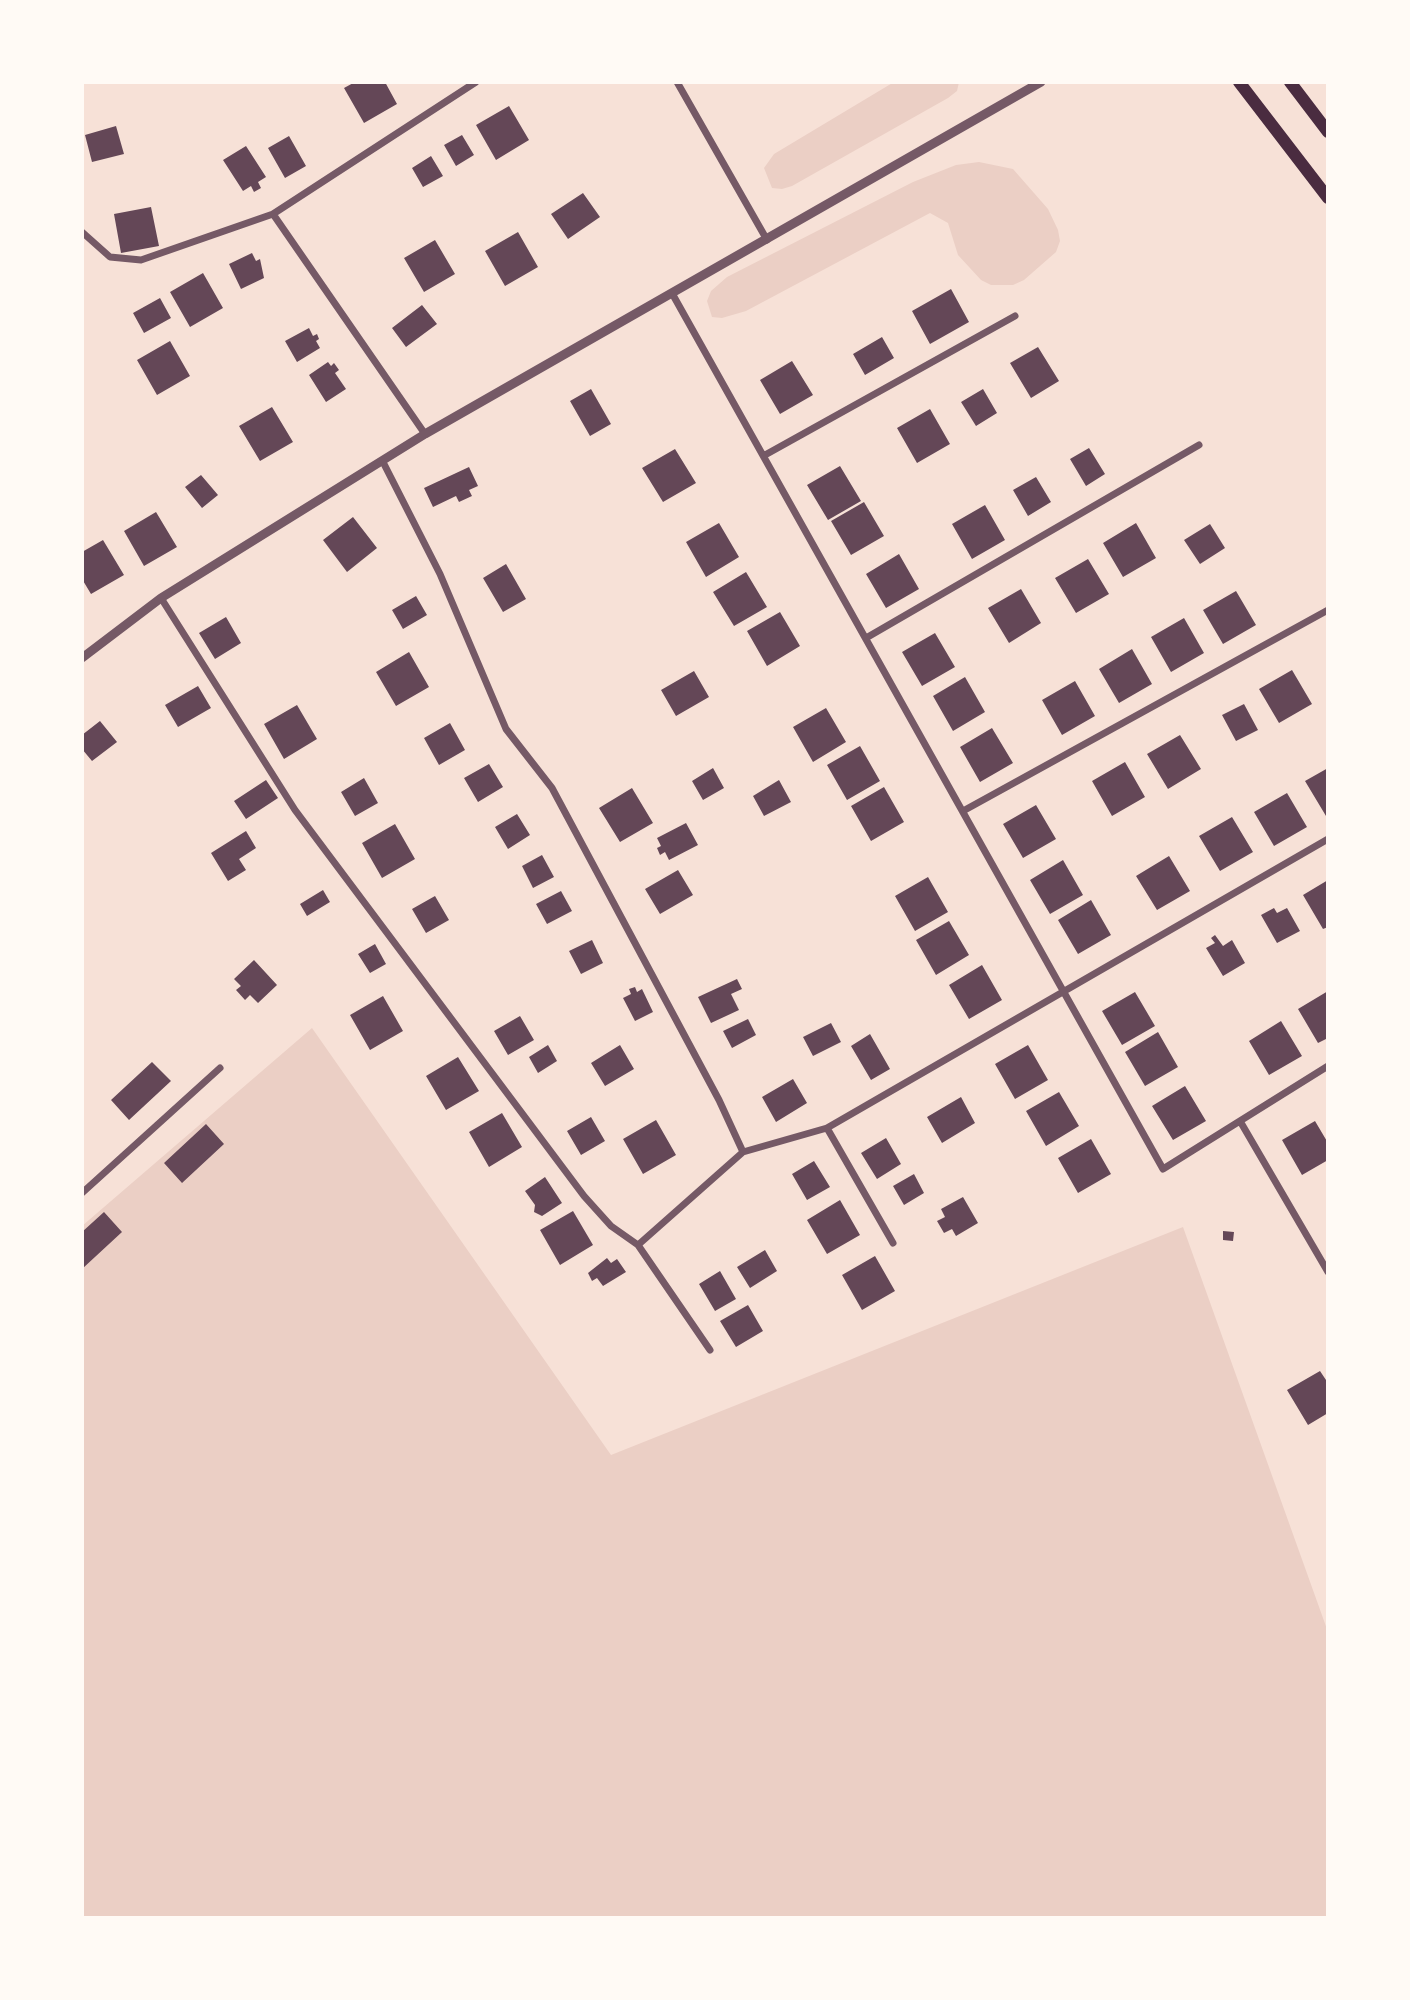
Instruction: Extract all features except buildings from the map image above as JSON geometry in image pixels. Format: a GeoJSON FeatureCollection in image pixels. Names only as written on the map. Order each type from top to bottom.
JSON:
{"type":"FeatureCollection","features":[{"type":"Feature","properties":{"kind":"highway"},"geometry":{"type":"LineString","coordinates":[[1239,82],[1328,198]]}},
{"type":"Feature","properties":{"kind":"highway"},"geometry":{"type":"LineString","coordinates":[[1290,82],[1328,132]]}},
{"type":"Feature","properties":{"kind":"street"},"geometry":{"type":"LineString","coordinates":[[82,232],[110,257],[141,260],[273,214],[476,82]]}},
{"type":"Feature","properties":{"kind":"street"},"geometry":{"type":"LineString","coordinates":[[677,82],[767,240]]}},
{"type":"Feature","properties":{"kind":"street"},"geometry":{"type":"LineString","coordinates":[[82,658],[161,598],[425,434],[673,295],[1041,82]]}},
{"type":"Feature","properties":{"kind":"street"},"geometry":{"type":"LineString","coordinates":[[273,214],[425,434]]}},
{"type":"Feature","properties":{"kind":"street"},"geometry":{"type":"LineString","coordinates":[[673,295],[1163,1169],[1328,1066]]}},
{"type":"Feature","properties":{"kind":"street"},"geometry":{"type":"LineString","coordinates":[[765,455],[1015,316]]}},
{"type":"Feature","properties":{"kind":"street"},"geometry":{"type":"LineString","coordinates":[[866,638],[1199,445]]}},
{"type":"Feature","properties":{"kind":"street"},"geometry":{"type":"LineString","coordinates":[[383,462],[440,574],[506,729],[552,788],[719,1100],[743,1152]]}},
{"type":"Feature","properties":{"kind":"street"},"geometry":{"type":"LineString","coordinates":[[161,598],[295,810],[584,1196],[611,1226],[638,1245],[710,1350]]}},
{"type":"Feature","properties":{"kind":"street"},"geometry":{"type":"LineString","coordinates":[[963,811],[1328,610]]}},
{"type":"Feature","properties":{"kind":"street"},"geometry":{"type":"LineString","coordinates":[[638,1245],[743,1152],[827,1128],[1328,839]]}},
{"type":"Feature","properties":{"kind":"street"},"geometry":{"type":"LineString","coordinates":[[82,1193],[220,1068]]}},
{"type":"Feature","properties":{"kind":"street"},"geometry":{"type":"LineString","coordinates":[[1240,1121],[1328,1272]]}},
{"type":"Feature","properties":{"kind":"street"},"geometry":{"type":"LineString","coordinates":[[827,1128],[893,1243]]}},
{"type":"Feature","properties":{"kind":"shaded area"},"geometry":{"type":"Polygon","coordinates":[[[894,82],[959,82],[957,91],[948,98],[792,186],[772,188],[764,168],[774,154],[894,82]]]}},
{"type":"Feature","properties":{"kind":"shaded area"},"geometry":{"type":"Polygon","coordinates":[[[979,162],[1013,169],[1048,209],[1058,230],[1060,241],[1056,252],[1024,280],[1013,285],[991,285],[981,280],[958,255],[948,223],[930,213],[746,311],[722,318],[712,317],[707,301],[711,291],[727,277],[913,182],[956,165],[979,162]]]}},
{"type":"Feature","properties":{"kind":"shaded area"},"geometry":{"type":"Polygon","coordinates":[[[312,1028],[611,1455],[1183,1227],[1328,1632],[1328,1918],[82,1918],[82,1226],[312,1028]]]}}]}
